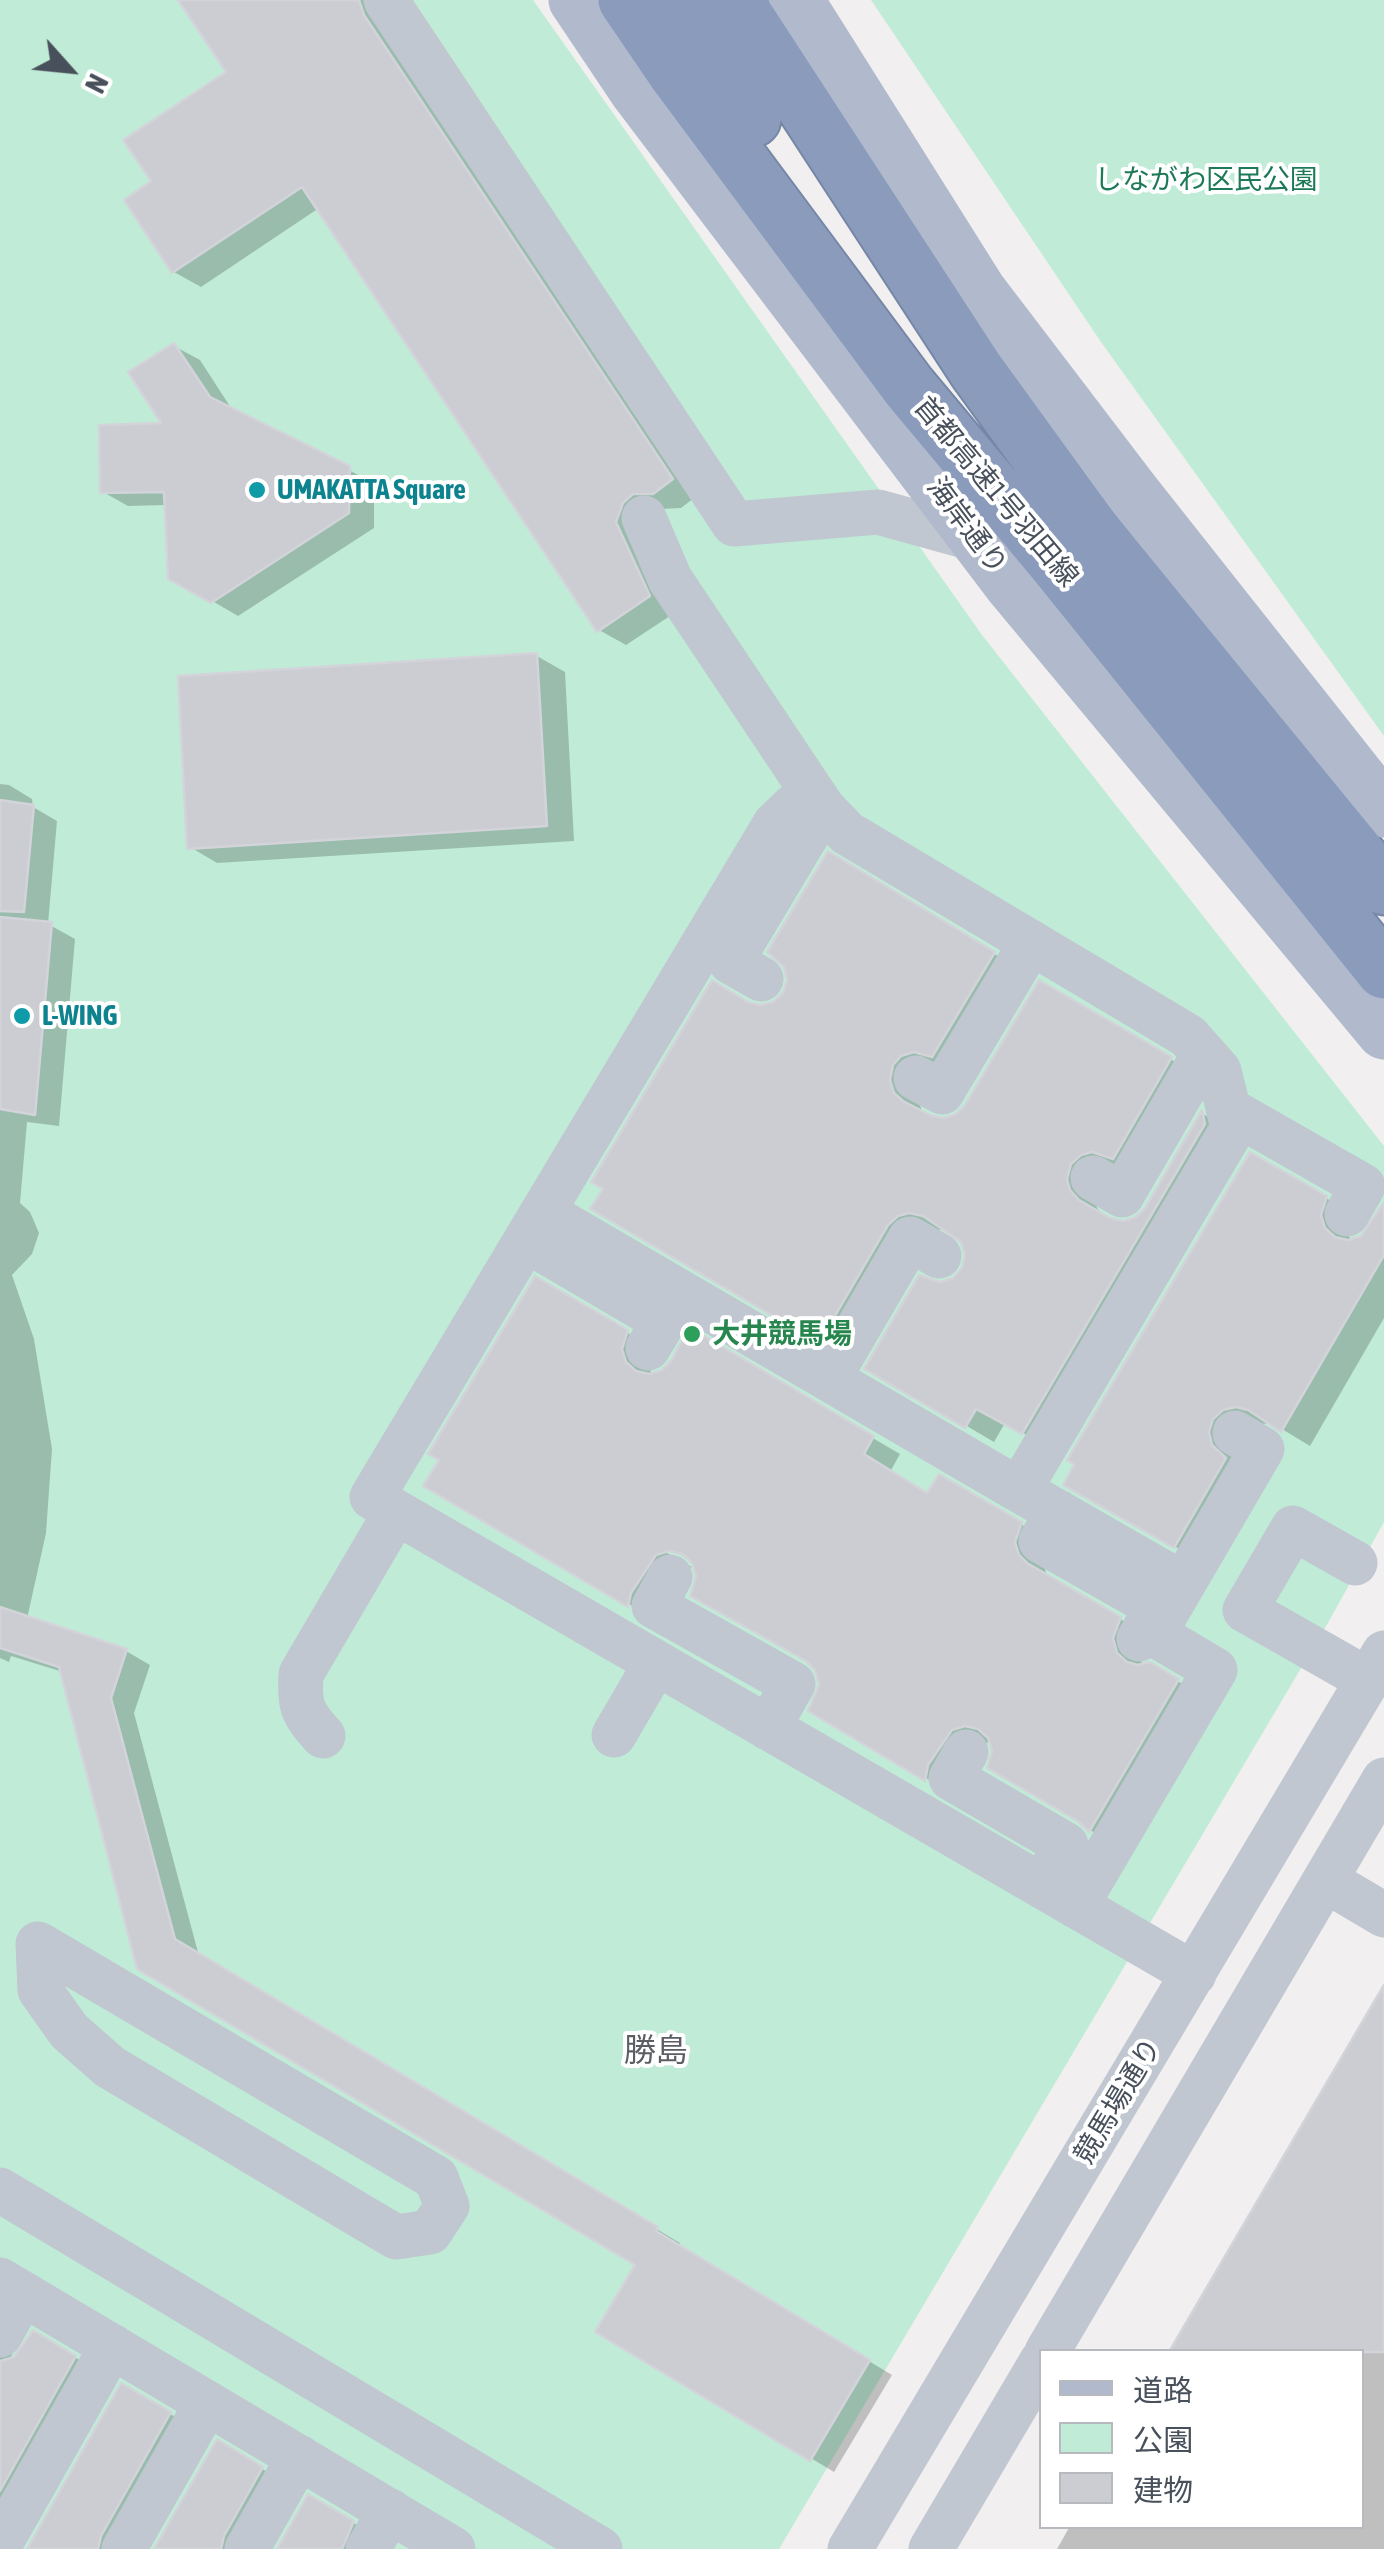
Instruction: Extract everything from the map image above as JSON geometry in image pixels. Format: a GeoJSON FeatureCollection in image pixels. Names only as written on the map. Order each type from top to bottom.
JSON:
{"type":"FeatureCollection","features":[{"type":"Feature","properties":{"kind":"highway","name":"首都高速1号羽田線"},"geometry":{"type":"LineString","coordinates":[[626,0],[909,387],[1056,563],[1384,972]]}},
{"type":"Feature","properties":{"kind":"highway"},"geometry":{"type":"LineString","coordinates":[[675,0],[862,283],[1056,563]]}},
{"type":"Feature","properties":{"kind":"highway","name":"首都高速1号羽田線"},"geometry":{"type":"LineString","coordinates":[[734,0],[976,370],[1092,530],[1384,888]]}},
{"type":"Feature","properties":{"kind":"main road","name":"海岸通り"},"geometry":{"type":"LineString","coordinates":[[576,0],[637,91],[976,540],[1384,1032]]}},
{"type":"Feature","properties":{"kind":"main road"},"geometry":{"type":"LineString","coordinates":[[796,0],[978,291],[1384,810]]}},
{"type":"Feature","properties":{"kind":"street"},"geometry":{"type":"LineString","coordinates":[[386,0],[734,524],[878,512],[976,540]]}},
{"type":"Feature","properties":{"kind":"street"},"geometry":{"type":"LineString","coordinates":[[644,518],[670,578],[823,808],[847,832],[1188,1036],[1219,1072],[1233,1128],[1019,1490]]}},
{"type":"Feature","properties":{"kind":"street"},"geometry":{"type":"LineString","coordinates":[[823,808],[795,805],[775,824],[372,1497],[1194,1974]]}},
{"type":"Feature","properties":{"kind":"street"},"geometry":{"type":"LineString","coordinates":[[761,979],[732,962],[823,808]]}},
{"type":"Feature","properties":{"kind":"street"},"geometry":{"type":"LineString","coordinates":[[916,1078],[942,1092],[1031,943]]}},
{"type":"Feature","properties":{"kind":"street"},"geometry":{"type":"LineString","coordinates":[[1093,1178],[1122,1194],[1204,1054]]}},
{"type":"Feature","properties":{"kind":"street"},"geometry":{"type":"LineString","coordinates":[[1228,1109],[1362,1186],[1347,1214]]}},
{"type":"Feature","properties":{"kind":"street"},"geometry":{"type":"LineString","coordinates":[[534,1226],[664,1320],[648,1348]]}},
{"type":"Feature","properties":{"kind":"street"},"geometry":{"type":"LineString","coordinates":[[534,1226],[829,1378],[1183,1584]]}},
{"type":"Feature","properties":{"kind":"street"},"geometry":{"type":"LineString","coordinates":[[829,1378],[910,1238],[938,1256]]}},
{"type":"Feature","properties":{"kind":"street"},"geometry":{"type":"LineString","coordinates":[[1059,1896],[1216,1670],[1154,1634],[1262,1449],[1235,1433]]}},
{"type":"Feature","properties":{"kind":"street"},"geometry":{"type":"LineString","coordinates":[[323,1736],[305,1716],[300,1698],[301,1674],[396,1512]]}},
{"type":"Feature","properties":{"kind":"street"},"geometry":{"type":"LineString","coordinates":[[1058,1512],[1042,1542],[1157,1607],[1139,1639]]}},
{"type":"Feature","properties":{"kind":"street"},"geometry":{"type":"LineString","coordinates":[[1355,1563],[1292,1528],[1245,1610],[1376,1666]]}},
{"type":"Feature","properties":{"kind":"street"},"geometry":{"type":"LineString","coordinates":[[670,1576],[654,1606],[793,1684],[768,1728]]}},
{"type":"Feature","properties":{"kind":"street"},"geometry":{"type":"LineString","coordinates":[[614,1735],[656,1663]]}},
{"type":"Feature","properties":{"kind":"street","name":"競馬場通り"},"geometry":{"type":"LineString","coordinates":[[850,2549],[1376,1666]]}},
{"type":"Feature","properties":{"kind":"street"},"geometry":{"type":"LineString","coordinates":[[966,1752],[950,1778],[1066,1845],[1059,1896]]}},
{"type":"Feature","properties":{"kind":"street"},"geometry":{"type":"LineString","coordinates":[[1049,2349],[1384,1780]]}},
{"type":"Feature","properties":{"kind":"street"},"geometry":{"type":"LineString","coordinates":[[1325,1880],[1384,1915]]}},
{"type":"Feature","properties":{"kind":"street"},"geometry":{"type":"LineString","coordinates":[[19,1944],[436,2178],[447,2206],[430,2232],[396,2237],[110,2066],[69,2031],[40,1990],[19,1944]]}},
{"type":"Feature","properties":{"kind":"street"},"geometry":{"type":"LineString","coordinates":[[0,2190],[600,2549]]}},
{"type":"Feature","properties":{"kind":"street"},"geometry":{"type":"LineString","coordinates":[[0,2334],[12,2287],[300,2457],[379,2530],[453,2549]]}},
{"type":"Feature","properties":{"kind":"street"},"geometry":{"type":"LineString","coordinates":[[0,2544],[112,2346]]}},
{"type":"Feature","properties":{"kind":"street"},"geometry":{"type":"LineString","coordinates":[[931,2549],[1039,2366]]}},
{"type":"Feature","properties":{"kind":"street"},"geometry":{"type":"LineString","coordinates":[[124,2549],[208,2403]]}},
{"type":"Feature","properties":{"kind":"street"},"geometry":{"type":"LineString","coordinates":[[247,2549],[300,2457]]}},
{"type":"Feature","properties":{"kind":"green space","name":"大井競馬場"},"geometry":{"type":"Polygon","coordinates":[[[0,0],[533,0],[982,635],[1384,1146],[1384,1522],[779,2549],[0,2549],[0,0]]]}},
{"type":"Feature","properties":{"kind":"green space","name":"しながわ区民公園"},"geometry":{"type":"Polygon","coordinates":[[[871,0],[1384,0],[1384,736],[1101,342],[871,0]]]}},
{"type":"Feature","properties":{"kind":"building"},"geometry":{"type":"Polygon","coordinates":[[[178,0],[359,0],[364,15],[673,479],[653,494],[633,494],[623,503],[616,522],[650,596],[597,632],[302,187],[172,273],[124,200],[151,181],[123,140],[226,72],[178,0]]]}},
{"type":"Feature","properties":{"kind":"building","name":"UMAKATTA Square"},"geometry":{"type":"Polygon","coordinates":[[[174,343],[210,397],[350,466],[349,513],[211,603],[168,579],[164,492],[100,493],[99,425],[161,423],[128,372],[174,343]]]}},
{"type":"Feature","properties":{"kind":"building"},"geometry":{"type":"Polygon","coordinates":[[[537,653],[547,826],[187,849],[178,676],[537,653]]]}},
{"type":"Feature","properties":{"kind":"building"},"geometry":{"type":"Polygon","coordinates":[[[0,800],[34,805],[24,912],[0,911],[0,800]]]}},
{"type":"Feature","properties":{"kind":"building"},"geometry":{"type":"Polygon","coordinates":[[[828,851],[995,952],[932,1057],[914,1052],[901,1056],[893,1065],[890,1080],[894,1093],[903,1101],[930,1115],[943,1118],[956,1114],[1039,980],[1172,1057],[1113,1159],[1092,1152],[1071,1164],[1067,1179],[1079,1200],[1110,1218],[1123,1221],[1136,1217],[1202,1110],[1205,1124],[1022,1434],[976,1409],[965,1428],[864,1369],[919,1275],[940,1282],[953,1278],[962,1268],[965,1255],[961,1242],[923,1216],[909,1213],[888,1225],[819,1343],[590,1209],[603,1189],[591,1182],[712,980],[760,1005],[773,1002],[783,993],[787,980],[784,967],[767,952],[828,851]]]}},
{"type":"Feature","properties":{"kind":"building","name":"L-WING"},"geometry":{"type":"Polygon","coordinates":[[[0,917],[52,922],[35,1115],[0,1109],[0,917]]]}},
{"type":"Feature","properties":{"kind":"building"},"geometry":{"type":"Polygon","coordinates":[[[1250,1152],[1327,1196],[1321,1215],[1325,1228],[1335,1237],[1348,1240],[1361,1236],[1384,1202],[1384,1255],[1281,1432],[1248,1410],[1236,1407],[1223,1410],[1213,1419],[1209,1432],[1212,1445],[1226,1458],[1174,1548],[1063,1485],[1074,1465],[1067,1460],[1250,1152]]]}},
{"type":"Feature","properties":{"kind":"building"},"geometry":{"type":"Polygon","coordinates":[[[535,1276],[628,1330],[622,1349],[626,1362],[636,1371],[649,1374],[662,1370],[689,1327],[874,1436],[864,1454],[927,1493],[939,1474],[1022,1522],[1015,1542],[1027,1563],[1121,1617],[1113,1638],[1117,1653],[1138,1665],[1150,1662],[1179,1679],[1089,1832],[1079,1822],[987,1768],[992,1751],[988,1738],[978,1729],[965,1726],[952,1730],[928,1765],[925,1781],[808,1711],[819,1685],[815,1670],[806,1661],[690,1596],[696,1576],[692,1563],[682,1554],[669,1551],[656,1555],[631,1593],[628,1607],[423,1486],[439,1460],[428,1454],[535,1276]]]}},
{"type":"Feature","properties":{"kind":"building"},"geometry":{"type":"Polygon","coordinates":[[[0,1607],[127,1649],[111,1698],[175,1939],[658,2227],[656,2231],[870,2360],[810,2461],[595,2332],[635,2265],[137,1969],[59,1667],[0,1648],[0,1607]]]}},
{"type":"Feature","properties":{"kind":"building"},"geometry":{"type":"Polygon","coordinates":[[[1384,1985],[1384,2352],[1171,2349],[1384,1985]]]}},
{"type":"Feature","properties":{"kind":"building"},"geometry":{"type":"Polygon","coordinates":[[[33,2330],[76,2356],[0,2491],[0,2361],[14,2357],[33,2330]]]}},
{"type":"Feature","properties":{"kind":"building"},"geometry":{"type":"Polygon","coordinates":[[[121,2383],[171,2412],[101,2536],[98,2549],[27,2549],[121,2383]]]}},
{"type":"Feature","properties":{"kind":"building"},"geometry":{"type":"Polygon","coordinates":[[[217,2439],[263,2467],[224,2536],[221,2549],[154,2549],[217,2439]]]}},
{"type":"Feature","properties":{"kind":"building"},"geometry":{"type":"Polygon","coordinates":[[[308,2494],[354,2521],[342,2549],[277,2549],[308,2494]]]}},
{"type":"Feature","properties":{"kind":"place","name":"UMAKATTA Square"},"geometry":{"type":"Point","coordinates":[257,490]}},
{"type":"Feature","properties":{"kind":"place","name":"L-WING"},"geometry":{"type":"Point","coordinates":[22,1016]}},
{"type":"Feature","properties":{"kind":"place","name":"大井競馬場"},"geometry":{"type":"Point","coordinates":[692,1334]}},
{"type":"Feature","properties":{"kind":"district","name":"勝島"},"geometry":{"type":"Point","coordinates":[656,2051]}}]}
